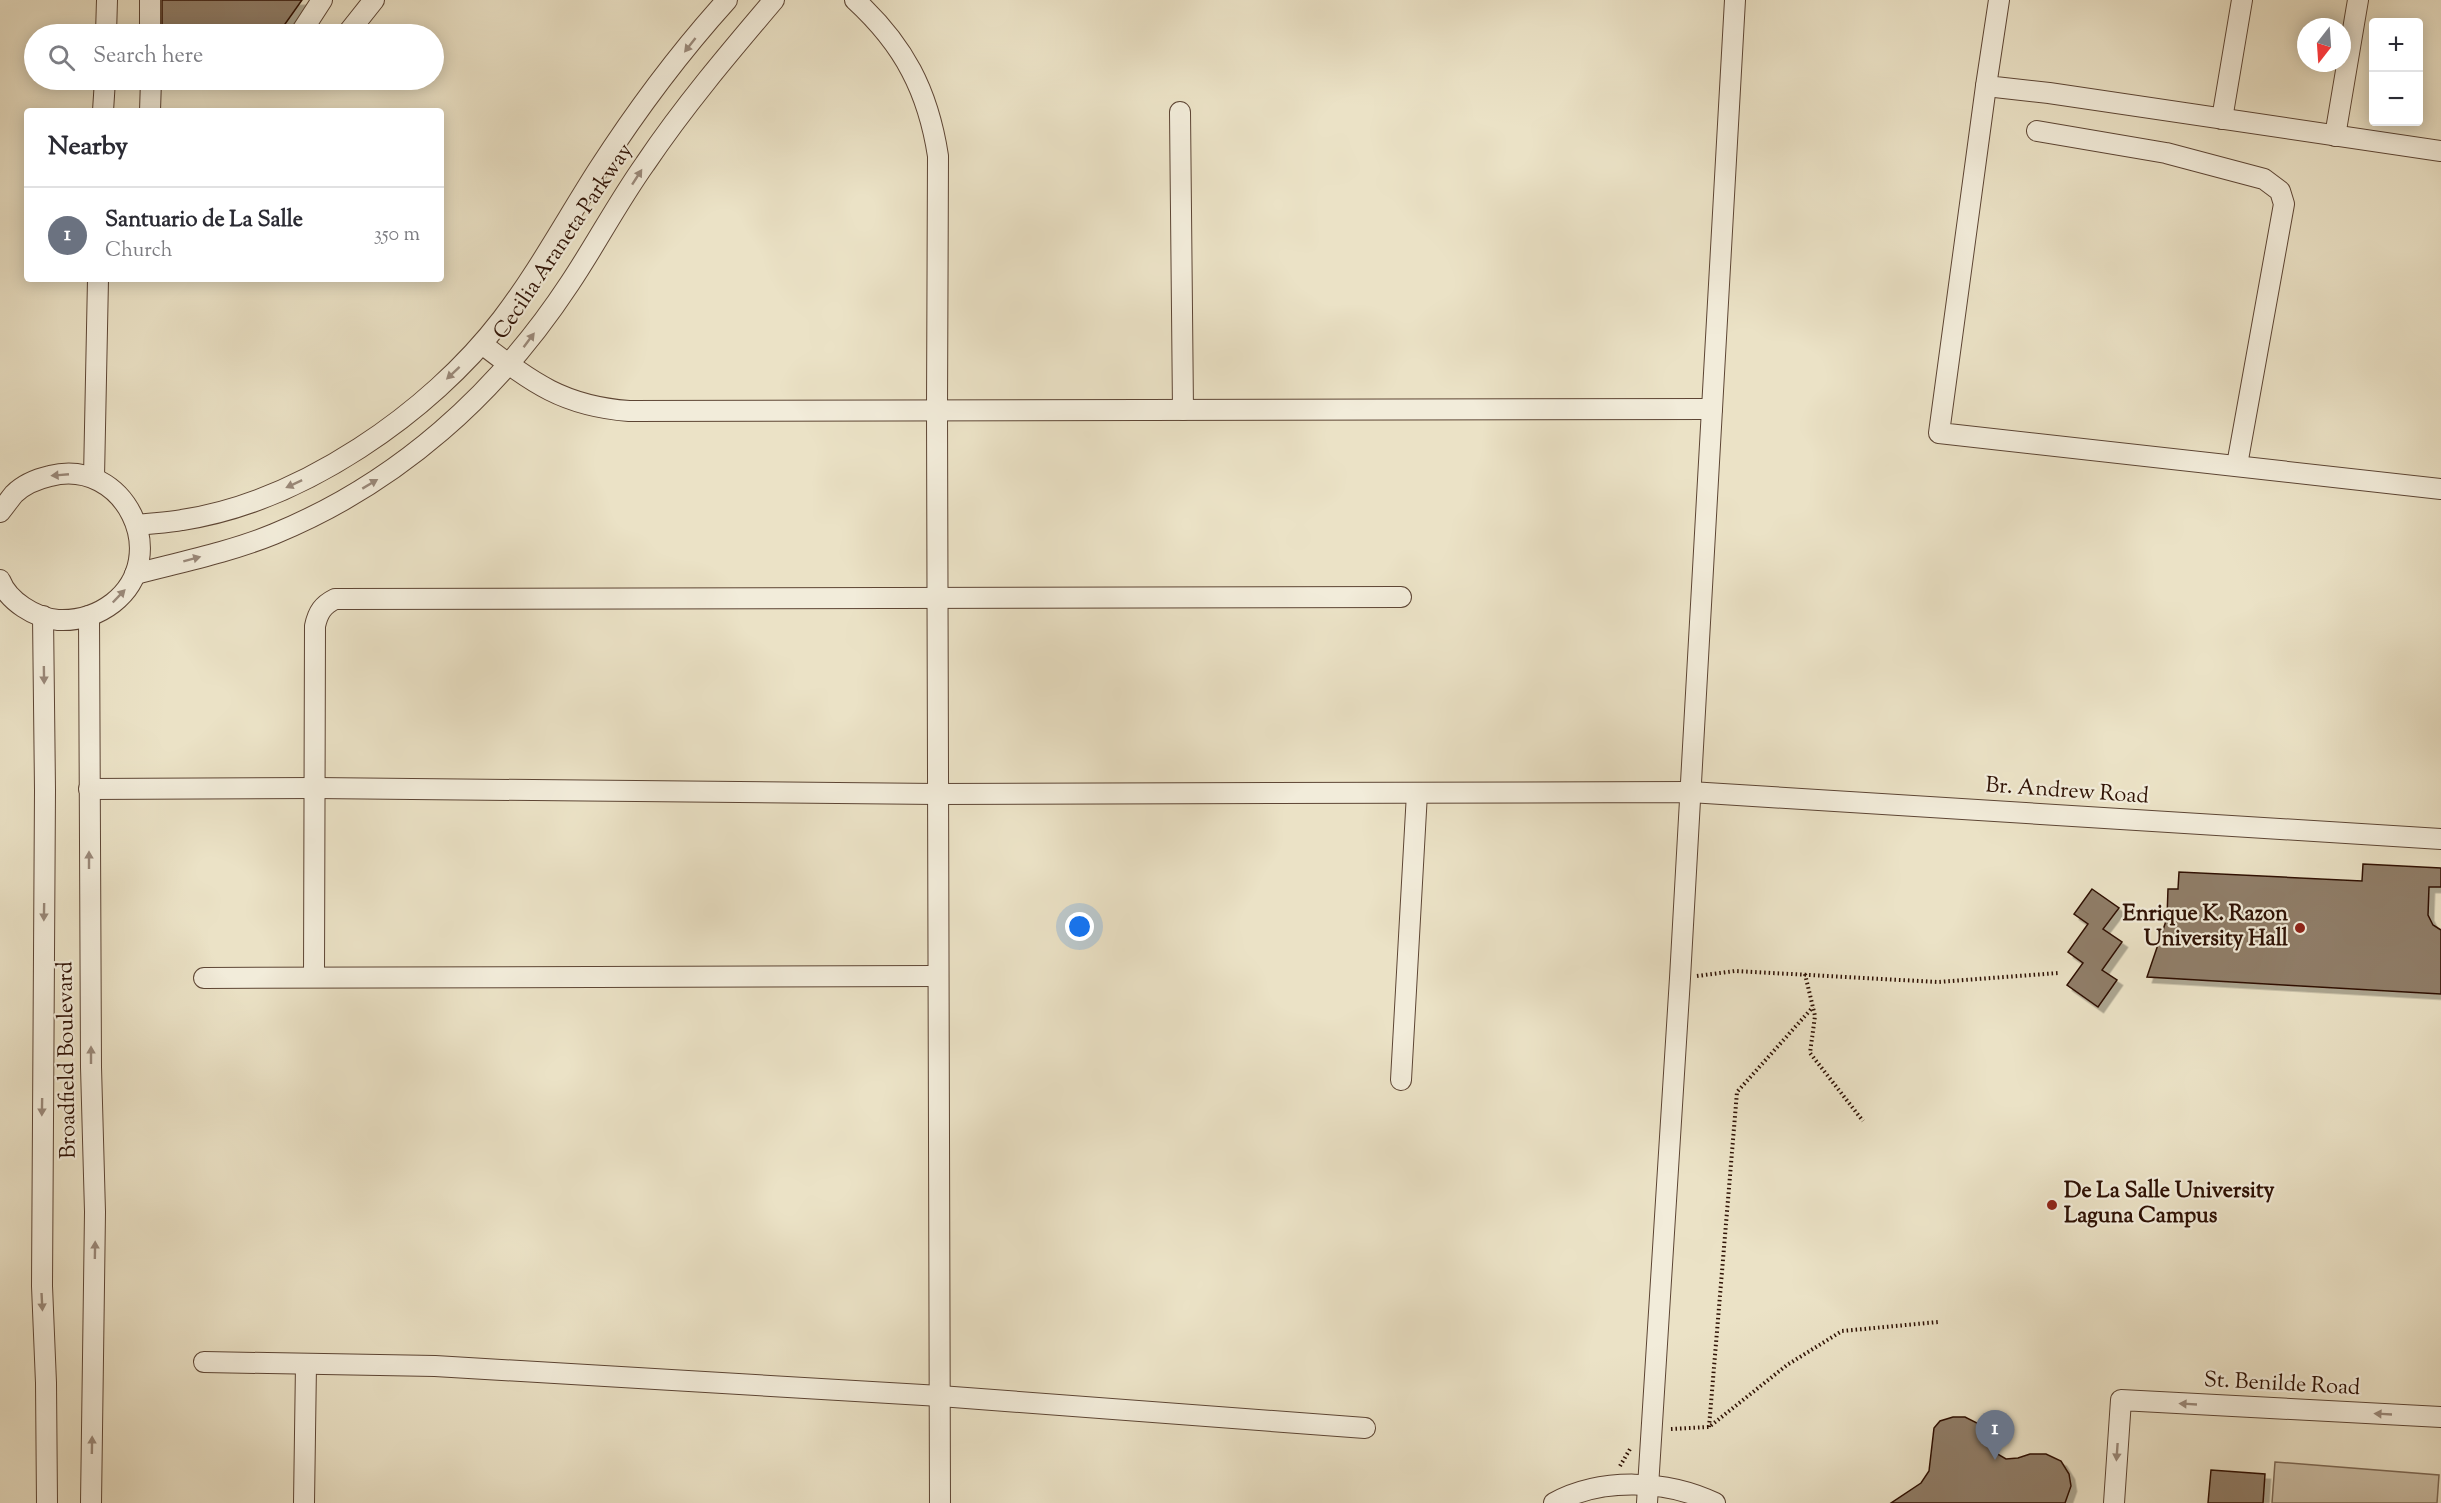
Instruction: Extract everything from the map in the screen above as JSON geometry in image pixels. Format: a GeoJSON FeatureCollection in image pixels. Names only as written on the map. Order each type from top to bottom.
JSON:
{"type":"FeatureCollection","features":[{"type":"Feature","properties":{"kind":"street"},"geometry":{"type":"LineString","coordinates":[[106,24],[107,0]]}},
{"type":"Feature","properties":{"kind":"street"},"geometry":{"type":"LineString","coordinates":[[150,0],[150,24]]}},
{"type":"Feature","properties":{"kind":"street"},"geometry":{"type":"LineString","coordinates":[[306,24],[322,0]]}},
{"type":"Feature","properties":{"kind":"street"},"geometry":{"type":"LineString","coordinates":[[355,24],[374,0]]}},
{"type":"Feature","properties":{"kind":"street","name":"Cecilia Araneta Parkway"},"geometry":{"type":"LineString","coordinates":[[137,525],[183,520],[237,507],[272,494],[334,464],[411,411],[482,344],[523,292],[627,128],[727,0]]}},
{"type":"Feature","properties":{"kind":"street","name":"Cecilia Araneta Parkway"},"geometry":{"type":"LineString","coordinates":[[135,574],[265,537],[299,523],[385,475],[437,435],[488,389],[510,365],[570,283],[651,156],[693,99],[774,0]]}},
{"type":"Feature","properties":{"kind":"street"},"geometry":{"type":"LineString","coordinates":[[855,0],[892,38],[911,68],[925,96],[938,156],[940,1503]]}},
{"type":"Feature","properties":{"kind":"street"},"geometry":{"type":"LineString","coordinates":[[1647,1494],[1680,978],[1735,0]]}},
{"type":"Feature","properties":{"kind":"street"},"geometry":{"type":"LineString","coordinates":[[1999,0],[1939,433],[2441,489]]}},
{"type":"Feature","properties":{"kind":"street"},"geometry":{"type":"LineString","coordinates":[[2222,119],[2242,0]]}},
{"type":"Feature","properties":{"kind":"street"},"geometry":{"type":"LineString","coordinates":[[2335,136],[2358,0]]}},
{"type":"Feature","properties":{"kind":"street"},"geometry":{"type":"LineString","coordinates":[[1986,86],[2049,93],[2441,151]]}},
{"type":"Feature","properties":{"kind":"street"},"geometry":{"type":"LineString","coordinates":[[104,108],[105,90]]}},
{"type":"Feature","properties":{"kind":"street"},"geometry":{"type":"LineString","coordinates":[[150,108],[151,90]]}},
{"type":"Feature","properties":{"kind":"street"},"geometry":{"type":"LineString","coordinates":[[1180,112],[1183,410]]}},
{"type":"Feature","properties":{"kind":"street"},"geometry":{"type":"LineString","coordinates":[[2037,131],[2166,153],[2264,179],[2280,191],[2284,204],[2237,465]]}},
{"type":"Feature","properties":{"kind":"street"},"geometry":{"type":"LineString","coordinates":[[94,477],[98,282]]}},
{"type":"Feature","properties":{"kind":"street"},"geometry":{"type":"LineString","coordinates":[[482,344],[540,387],[569,401],[600,409],[629,411],[1712,409]]}},
{"type":"Feature","properties":{"kind":"street"},"geometry":{"type":"LineString","coordinates":[[0,512],[15,493],[36,479],[60,473],[94,477],[126,503],[137,525],[140,549],[135,574],[122,596],[101,612],[77,620],[55,620],[34,614],[15,601],[1,583]]}},
{"type":"Feature","properties":{"kind":"street"},"geometry":{"type":"LineString","coordinates":[[314,977],[315,626],[321,609],[335,599],[1401,597]]}},
{"type":"Feature","properties":{"kind":"street","name":"Broadfield Boulevard"},"geometry":{"type":"LineString","coordinates":[[43,616],[45,800],[42,1286],[47,1503]]}},
{"type":"Feature","properties":{"kind":"street","name":"Broadfield Boulevard"},"geometry":{"type":"LineString","coordinates":[[89,616],[91,1067],[95,1212],[91,1503]]}},
{"type":"Feature","properties":{"kind":"street","name":"Br. Andrew Road"},"geometry":{"type":"LineString","coordinates":[[89,789],[315,788],[938,794],[1690,792],[2441,839]]}},
{"type":"Feature","properties":{"kind":"street"},"geometry":{"type":"LineString","coordinates":[[1401,1080],[1417,793]]}},
{"type":"Feature","properties":{"kind":"street"},"geometry":{"type":"LineString","coordinates":[[204,978],[938,976]]}},
{"type":"Feature","properties":{"kind":"street"},"geometry":{"type":"LineString","coordinates":[[204,1362],[435,1366],[940,1395],[1365,1428]]}},
{"type":"Feature","properties":{"kind":"street"},"geometry":{"type":"LineString","coordinates":[[304,1503],[306,1364]]}},
{"type":"Feature","properties":{"kind":"street","name":"St. Benilde Road"},"geometry":{"type":"LineString","coordinates":[[2114,1503],[2121,1400],[2441,1417]]}},
{"type":"Feature","properties":{"kind":"street"},"geometry":{"type":"LineString","coordinates":[[1554,1503],[1563,1498],[1608,1486],[1647,1494],[1698,1495],[1715,1503]]}},
{"type":"Feature","properties":{"kind":"path"},"geometry":{"type":"LineString","coordinates":[[1680,978],[1735,971],[1938,982],[2058,973]]}},
{"type":"Feature","properties":{"kind":"path"},"geometry":{"type":"LineString","coordinates":[[1805,975],[1815,1016],[1810,1053],[1863,1120]]}},
{"type":"Feature","properties":{"kind":"path"},"geometry":{"type":"LineString","coordinates":[[1709,1427],[1737,1092],[1813,1007]]}},
{"type":"Feature","properties":{"kind":"path"},"geometry":{"type":"LineString","coordinates":[[1652,1430],[1709,1427],[1787,1365],[1842,1331],[1938,1322]]}},
{"type":"Feature","properties":{"kind":"shaded area"},"geometry":{"type":"Polygon","coordinates":[[[2275,1462],[2439,1475],[2437,1503],[2272,1503],[2275,1462]]]}},
{"type":"Feature","properties":{"kind":"building"},"geometry":{"type":"Polygon","coordinates":[[[162,0],[302,0],[285,24],[162,24],[162,0]]]}},
{"type":"Feature","properties":{"kind":"building","name":"Enrique K. Razon University Hall"},"geometry":{"type":"Polygon","coordinates":[[[2363,864],[2441,868],[2441,887],[2429,887],[2428,915],[2433,925],[2441,930],[2441,994],[2147,977],[2167,918],[2168,889],[2178,889],[2179,872],[2362,881],[2363,864]]]}},
{"type":"Feature","properties":{"kind":"building"},"geometry":{"type":"Polygon","coordinates":[[[2092,889],[2119,908],[2103,929],[2122,942],[2102,970],[2117,980],[2098,1007],[2067,985],[2083,963],[2068,952],[2088,924],[2074,914],[2092,889]]]}},
{"type":"Feature","properties":{"kind":"building"},"geometry":{"type":"Polygon","coordinates":[[[1953,1417],[1965,1417],[1977,1423],[1994,1452],[2006,1459],[2030,1454],[2046,1454],[2061,1461],[2069,1474],[2071,1486],[2065,1503],[1891,1503],[1921,1483],[1929,1471],[1934,1428],[1940,1421],[1953,1417]]]}},
{"type":"Feature","properties":{"kind":"building"},"geometry":{"type":"Polygon","coordinates":[[[2211,1470],[2265,1474],[2263,1503],[2208,1503],[2211,1470]]]}},
{"type":"Feature","properties":{"kind":"place","name":"Enrique K. Razon University Hall"},"geometry":{"type":"Point","coordinates":[2300,928]}},
{"type":"Feature","properties":{"kind":"place","name":"De La Salle University Laguna Campus"},"geometry":{"type":"Point","coordinates":[2052,1205]}},
{"type":"Feature","properties":{"kind":"place","name":"Santuario de La Salle"},"geometry":{"type":"Point","coordinates":[1995,1460]}}]}
